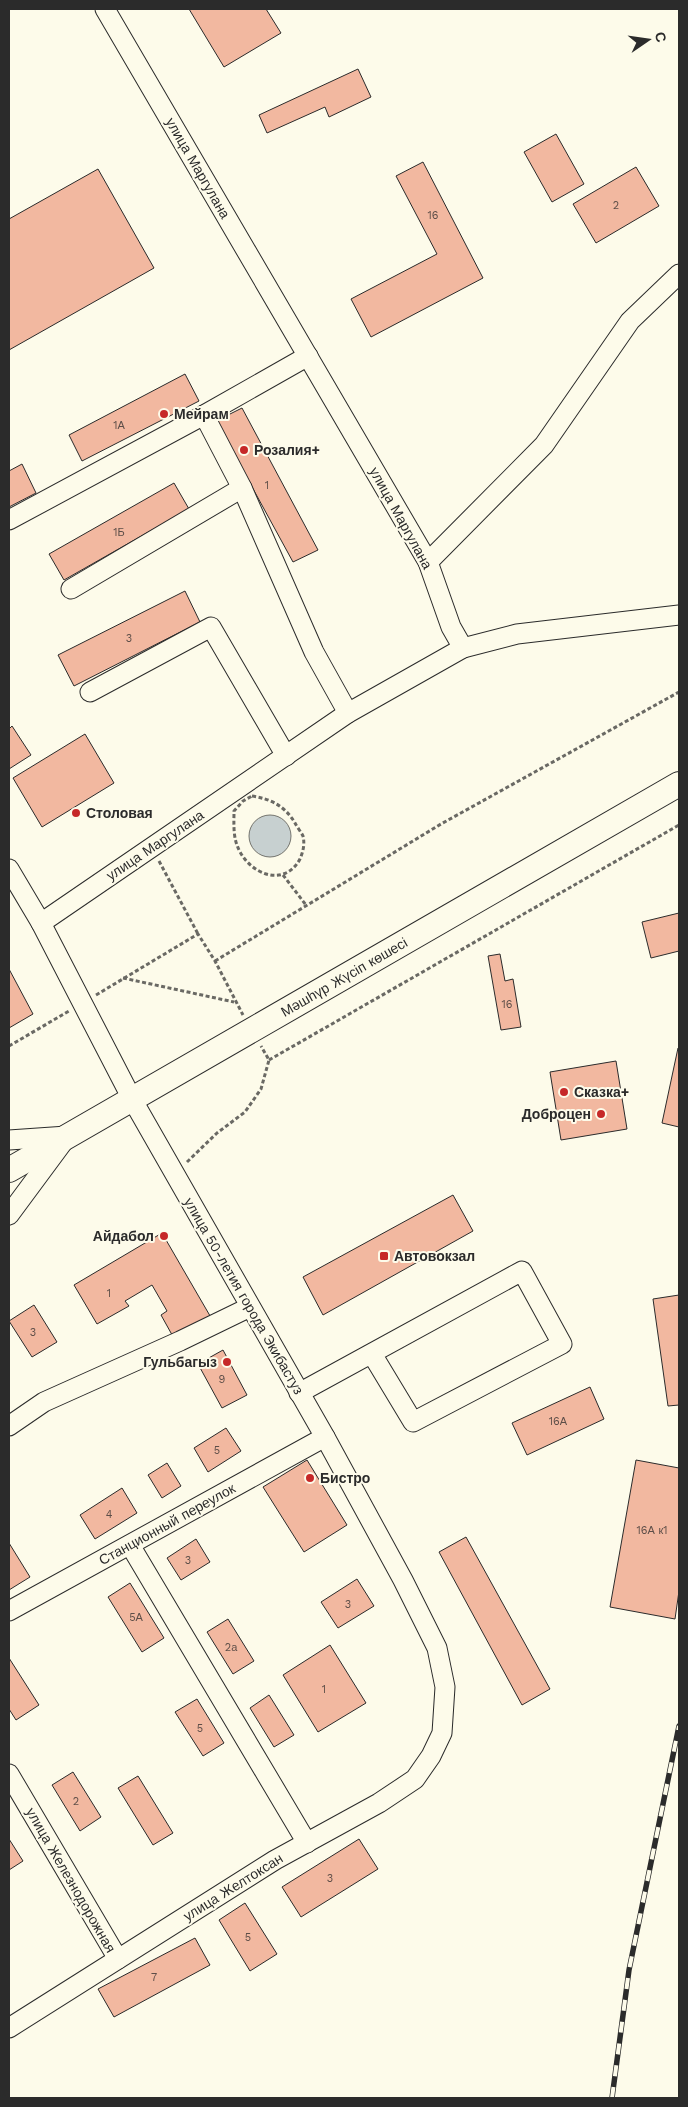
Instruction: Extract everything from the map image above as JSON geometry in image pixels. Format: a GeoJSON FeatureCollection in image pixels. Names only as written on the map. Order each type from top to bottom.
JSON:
{"type":"FeatureCollection","features":[{"type":"Feature","properties":{"kind":"main road","name":"Мәшһүр Жүсіп көшесі"},"geometry":{"type":"LineString","coordinates":[[9,1170],[679,784]]}},
{"type":"Feature","properties":{"kind":"street","name":"улица Маргулана"},"geometry":{"type":"LineString","coordinates":[[40,923],[348,713],[463,648],[451,627],[428,562],[105,9]]}},
{"type":"Feature","properties":{"kind":"street"},"geometry":{"type":"LineString","coordinates":[[428,562],[544,445],[630,321],[679,274]]}},
{"type":"Feature","properties":{"kind":"street"},"geometry":{"type":"LineString","coordinates":[[9,520],[204,415],[308,356]]}},
{"type":"Feature","properties":{"kind":"street"},"geometry":{"type":"LineString","coordinates":[[204,415],[242,488],[314,652],[348,713]]}},
{"type":"Feature","properties":{"kind":"street"},"geometry":{"type":"LineString","coordinates":[[71,589],[242,488]]}},
{"type":"Feature","properties":{"kind":"street"},"geometry":{"type":"LineString","coordinates":[[463,648],[517,634],[679,615]]}},
{"type":"Feature","properties":{"kind":"street"},"geometry":{"type":"LineString","coordinates":[[90,692],[211,627],[286,756]]}},
{"type":"Feature","properties":{"kind":"street","name":"улица 50-летия города Экибастуз"},"geometry":{"type":"LineString","coordinates":[[9,869],[40,923],[132,1100],[325,1438],[403,1580],[436,1648],[445,1687],[442,1733]]}},
{"type":"Feature","properties":{"kind":"street"},"geometry":{"type":"LineString","coordinates":[[9,1140],[68,1136]]}},
{"type":"Feature","properties":{"kind":"street"},"geometry":{"type":"LineString","coordinates":[[9,1215],[68,1136]]}},
{"type":"Feature","properties":{"kind":"street"},"geometry":{"type":"LineString","coordinates":[[299,1393],[522,1271],[562,1344],[413,1422],[372,1354]]}},
{"type":"Feature","properties":{"kind":"street"},"geometry":{"type":"LineString","coordinates":[[9,1426],[44,1402],[180,1342],[250,1307]]}},
{"type":"Feature","properties":{"kind":"street","name":"Станционный переулок"},"geometry":{"type":"LineString","coordinates":[[9,1611],[325,1438]]}},
{"type":"Feature","properties":{"kind":"street"},"geometry":{"type":"LineString","coordinates":[[130,1545],[307,1842]]}},
{"type":"Feature","properties":{"kind":"street","name":"улица Желтоксан"},"geometry":{"type":"LineString","coordinates":[[9,2028],[275,1860],[379,1803],[415,1779],[431,1756],[442,1733]]}},
{"type":"Feature","properties":{"kind":"street","name":"улица Железнодорожная"},"geometry":{"type":"LineString","coordinates":[[9,1774],[118,1960]]}},
{"type":"Feature","properties":{"kind":"path"},"geometry":{"type":"LineString","coordinates":[[215,961],[442,824],[679,692]]}},
{"type":"Feature","properties":{"kind":"path"},"geometry":{"type":"LineString","coordinates":[[252,796],[281,805],[292,818],[303,837],[303,851],[300,858],[291,870],[283,875],[275,876],[255,870],[246,863],[236,844],[234,824],[234,811],[242,800],[252,796]]}},
{"type":"Feature","properties":{"kind":"path"},"geometry":{"type":"LineString","coordinates":[[185,1192],[187,1163],[217,1133],[245,1112],[261,1089],[269,1060],[679,825]]}},
{"type":"Feature","properties":{"kind":"path"},"geometry":{"type":"LineString","coordinates":[[124,978],[235,1002],[215,961],[151,848]]}},
{"type":"Feature","properties":{"kind":"path"},"geometry":{"type":"LineString","coordinates":[[283,875],[306,905]]}},
{"type":"Feature","properties":{"kind":"path"},"geometry":{"type":"LineString","coordinates":[[9,1046],[198,934]]}},
{"type":"Feature","properties":{"kind":"shaded area"},"geometry":{"type":"Polygon","coordinates":[[[274,815],[282,818],[288,824],[291,836],[288,848],[282,854],[266,857],[258,854],[252,848],[249,832],[252,824],[258,818],[274,815]]]}},
{"type":"Feature","properties":{"kind":"building"},"geometry":{"type":"Polygon","coordinates":[[[189,9],[266,9],[281,33],[224,67],[189,9]]]}},
{"type":"Feature","properties":{"kind":"building"},"geometry":{"type":"Polygon","coordinates":[[[358,69],[371,97],[329,117],[325,107],[267,133],[259,115],[358,69]]]}},
{"type":"Feature","properties":{"kind":"building"},"geometry":{"type":"Polygon","coordinates":[[[556,134],[584,184],[552,202],[524,152],[556,134]]]}},
{"type":"Feature","properties":{"kind":"building"},"geometry":{"type":"Polygon","coordinates":[[[423,162],[483,278],[371,337],[351,299],[437,254],[396,176],[423,162]]]}},
{"type":"Feature","properties":{"kind":"building"},"geometry":{"type":"Polygon","coordinates":[[[636,167],[659,206],[596,243],[573,204],[636,167]]]}},
{"type":"Feature","properties":{"kind":"building"},"geometry":{"type":"Polygon","coordinates":[[[98,169],[154,268],[9,350],[9,219],[98,169]]]}},
{"type":"Feature","properties":{"kind":"building"},"geometry":{"type":"Polygon","coordinates":[[[185,374],[199,401],[82,461],[69,435],[185,374]]]}},
{"type":"Feature","properties":{"kind":"building"},"geometry":{"type":"Polygon","coordinates":[[[242,408],[318,550],[293,562],[216,421],[242,408]]]}},
{"type":"Feature","properties":{"kind":"building"},"geometry":{"type":"Polygon","coordinates":[[[22,464],[36,493],[9,507],[9,471],[22,464]]]}},
{"type":"Feature","properties":{"kind":"building"},"geometry":{"type":"Polygon","coordinates":[[[174,483],[189,509],[64,580],[49,554],[174,483]]]}},
{"type":"Feature","properties":{"kind":"building"},"geometry":{"type":"Polygon","coordinates":[[[185,591],[200,622],[74,686],[58,655],[185,591]]]}},
{"type":"Feature","properties":{"kind":"building"},"geometry":{"type":"Polygon","coordinates":[[[12,726],[31,755],[9,769],[9,729],[12,726]]]}},
{"type":"Feature","properties":{"kind":"building"},"geometry":{"type":"Polygon","coordinates":[[[85,734],[114,783],[42,827],[13,778],[85,734]]]}},
{"type":"Feature","properties":{"kind":"building"},"geometry":{"type":"Polygon","coordinates":[[[679,913],[679,951],[651,958],[642,922],[679,913]]]}},
{"type":"Feature","properties":{"kind":"building"},"geometry":{"type":"Polygon","coordinates":[[[500,954],[505,981],[513,979],[521,1027],[501,1030],[488,956],[500,954]]]}},
{"type":"Feature","properties":{"kind":"building"},"geometry":{"type":"Polygon","coordinates":[[[9,969],[33,1014],[9,1028],[9,969]]]}},
{"type":"Feature","properties":{"kind":"building"},"geometry":{"type":"Polygon","coordinates":[[[679,1048],[679,1127],[662,1123],[679,1048]]]}},
{"type":"Feature","properties":{"kind":"building"},"geometry":{"type":"Polygon","coordinates":[[[616,1061],[627,1129],[561,1140],[550,1072],[616,1061]]]}},
{"type":"Feature","properties":{"kind":"building"},"geometry":{"type":"Polygon","coordinates":[[[453,1195],[473,1231],[323,1315],[303,1277],[453,1195]]]}},
{"type":"Feature","properties":{"kind":"building"},"geometry":{"type":"Polygon","coordinates":[[[162,1233],[213,1321],[176,1342],[161,1315],[167,1311],[152,1285],[125,1301],[129,1306],[97,1324],[74,1285],[162,1233]]]}},
{"type":"Feature","properties":{"kind":"building"},"geometry":{"type":"Polygon","coordinates":[[[679,1295],[679,1405],[668,1406],[653,1299],[679,1295]]]}},
{"type":"Feature","properties":{"kind":"building"},"geometry":{"type":"Polygon","coordinates":[[[34,1305],[57,1342],[32,1357],[9,1321],[34,1305]]]}},
{"type":"Feature","properties":{"kind":"building"},"geometry":{"type":"Polygon","coordinates":[[[223,1350],[247,1395],[222,1408],[198,1364],[223,1350]]]}},
{"type":"Feature","properties":{"kind":"building"},"geometry":{"type":"Polygon","coordinates":[[[590,1387],[604,1419],[527,1455],[512,1423],[590,1387]]]}},
{"type":"Feature","properties":{"kind":"building"},"geometry":{"type":"Polygon","coordinates":[[[226,1428],[241,1451],[208,1472],[194,1448],[226,1428]]]}},
{"type":"Feature","properties":{"kind":"building"},"geometry":{"type":"Polygon","coordinates":[[[307,1460],[347,1525],[304,1552],[263,1487],[307,1460]]]}},
{"type":"Feature","properties":{"kind":"building"},"geometry":{"type":"Polygon","coordinates":[[[636,1460],[679,1468],[679,1591],[675,1619],[610,1607],[636,1460]]]}},
{"type":"Feature","properties":{"kind":"building"},"geometry":{"type":"Polygon","coordinates":[[[167,1463],[181,1486],[162,1498],[148,1475],[167,1463]]]}},
{"type":"Feature","properties":{"kind":"building"},"geometry":{"type":"Polygon","coordinates":[[[122,1488],[137,1513],[95,1539],[80,1515],[122,1488]]]}},
{"type":"Feature","properties":{"kind":"building"},"geometry":{"type":"Polygon","coordinates":[[[466,1537],[550,1689],[522,1705],[439,1552],[466,1537]]]}},
{"type":"Feature","properties":{"kind":"building"},"geometry":{"type":"Polygon","coordinates":[[[196,1539],[210,1562],[181,1580],[167,1558],[196,1539]]]}},
{"type":"Feature","properties":{"kind":"building"},"geometry":{"type":"Polygon","coordinates":[[[9,1543],[30,1577],[9,1590],[9,1543]]]}},
{"type":"Feature","properties":{"kind":"building"},"geometry":{"type":"Polygon","coordinates":[[[357,1579],[374,1606],[338,1628],[321,1602],[357,1579]]]}},
{"type":"Feature","properties":{"kind":"building"},"geometry":{"type":"Polygon","coordinates":[[[130,1583],[164,1638],[142,1652],[108,1597],[130,1583]]]}},
{"type":"Feature","properties":{"kind":"building"},"geometry":{"type":"Polygon","coordinates":[[[228,1619],[254,1661],[233,1674],[207,1632],[228,1619]]]}},
{"type":"Feature","properties":{"kind":"building"},"geometry":{"type":"Polygon","coordinates":[[[330,1645],[366,1703],[318,1732],[283,1675],[330,1645]]]}},
{"type":"Feature","properties":{"kind":"building"},"geometry":{"type":"Polygon","coordinates":[[[9,1658],[39,1705],[16,1720],[9,1709],[9,1658]]]}},
{"type":"Feature","properties":{"kind":"building"},"geometry":{"type":"Polygon","coordinates":[[[269,1695],[294,1735],[274,1747],[250,1708],[269,1695]]]}},
{"type":"Feature","properties":{"kind":"building"},"geometry":{"type":"Polygon","coordinates":[[[197,1699],[224,1743],[203,1756],[175,1712],[197,1699]]]}},
{"type":"Feature","properties":{"kind":"building"},"geometry":{"type":"Polygon","coordinates":[[[73,1772],[101,1817],[80,1831],[52,1785],[73,1772]]]}},
{"type":"Feature","properties":{"kind":"building"},"geometry":{"type":"Polygon","coordinates":[[[138,1776],[173,1833],[153,1845],[118,1788],[138,1776]]]}},
{"type":"Feature","properties":{"kind":"building"},"geometry":{"type":"Polygon","coordinates":[[[9,1839],[23,1861],[9,1870],[9,1839]]]}},
{"type":"Feature","properties":{"kind":"building"},"geometry":{"type":"Polygon","coordinates":[[[359,1839],[378,1869],[301,1917],[282,1887],[359,1839]]]}},
{"type":"Feature","properties":{"kind":"building"},"geometry":{"type":"Polygon","coordinates":[[[245,1903],[277,1954],[250,1971],[219,1920],[245,1903]]]}},
{"type":"Feature","properties":{"kind":"building"},"geometry":{"type":"Polygon","coordinates":[[[195,1938],[210,1965],[114,2017],[98,1989],[195,1938]]]}},
{"type":"Feature","properties":{"kind":"railway"},"geometry":{"type":"LineString","coordinates":[[612,2098],[629,1970],[679,1726]]}},
{"type":"Feature","properties":{"kind":"place","name":"Мейрам"},"geometry":{"type":"Point","coordinates":[164,414]}},
{"type":"Feature","properties":{"kind":"place","name":"Розалия+"},"geometry":{"type":"Point","coordinates":[244,450]}},
{"type":"Feature","properties":{"kind":"place","name":"Столовая"},"geometry":{"type":"Point","coordinates":[76,813]}},
{"type":"Feature","properties":{"kind":"place","name":"Сказка+"},"geometry":{"type":"Point","coordinates":[564,1092]}},
{"type":"Feature","properties":{"kind":"place","name":"Доброцен"},"geometry":{"type":"Point","coordinates":[601,1114]}},
{"type":"Feature","properties":{"kind":"place","name":"Айдабол"},"geometry":{"type":"Point","coordinates":[164,1236]}},
{"type":"Feature","properties":{"kind":"place","name":"Автовокзал"},"geometry":{"type":"Point","coordinates":[384,1256]}},
{"type":"Feature","properties":{"kind":"place","name":"Гульбагыз"},"geometry":{"type":"Point","coordinates":[227,1362]}},
{"type":"Feature","properties":{"kind":"place","name":"Бистро"},"geometry":{"type":"Point","coordinates":[310,1478]}}]}
